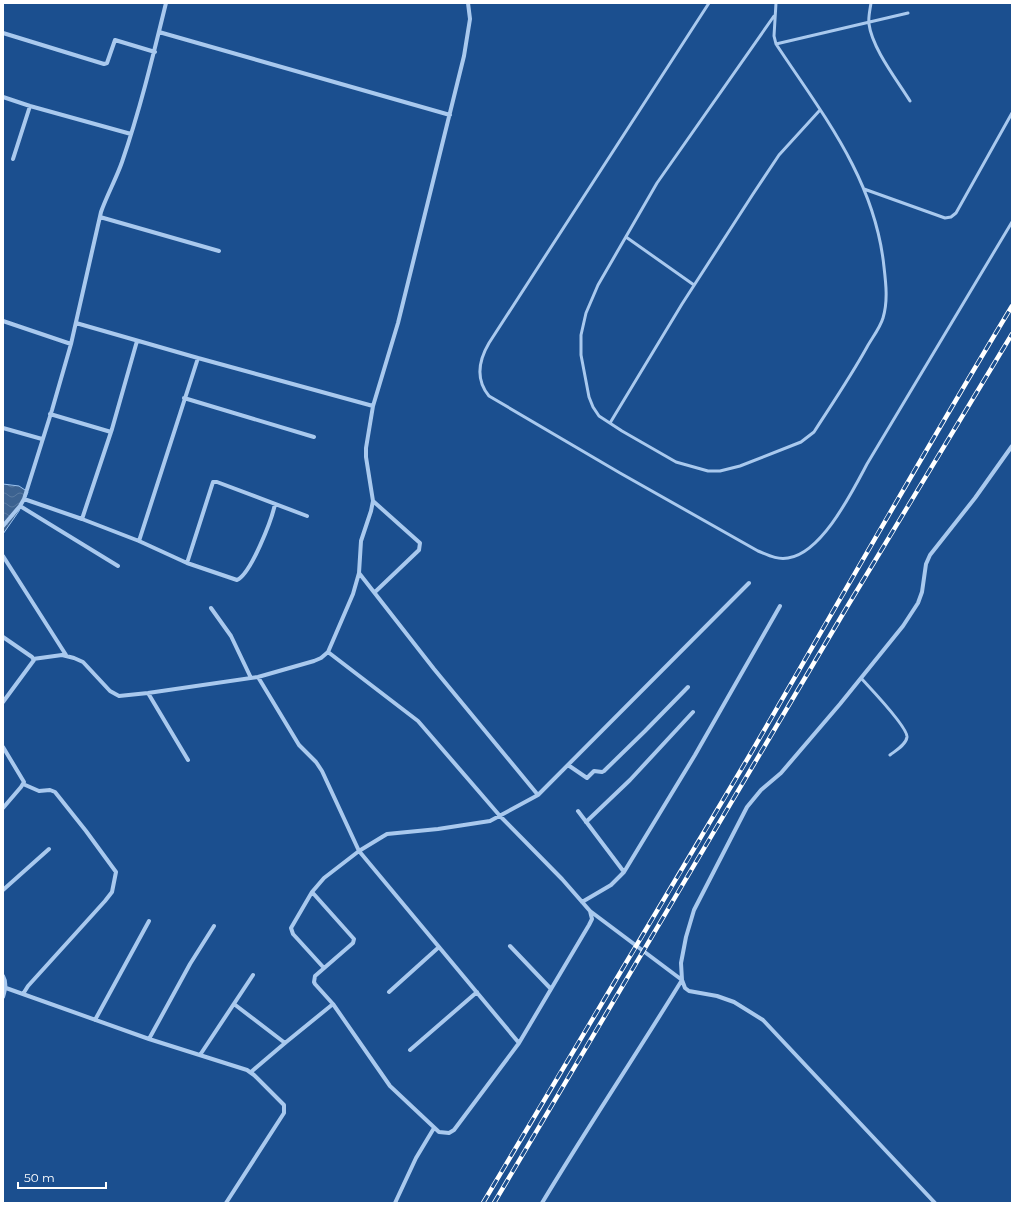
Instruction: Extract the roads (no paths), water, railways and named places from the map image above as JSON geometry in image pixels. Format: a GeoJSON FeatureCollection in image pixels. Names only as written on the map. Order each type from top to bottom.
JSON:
{"type":"FeatureCollection","features":[{"type":"Feature","properties":{"kind":"street"},"geometry":{"type":"LineString","coordinates":[[3,526],[20,506],[24,498],[71,344],[100,218],[107,196],[122,163],[131,134],[155,52],[166,3]]}},
{"type":"Feature","properties":{"kind":"street"},"geometry":{"type":"LineString","coordinates":[[3,637],[33,659],[66,655],[83,662],[114,694],[119,696],[258,677],[314,661],[321,658],[328,652],[353,594],[359,573],[362,541],[373,501],[366,448],[373,406],[398,323],[464,56],[470,20],[468,3]]}},
{"type":"Feature","properties":{"kind":"street"},"geometry":{"type":"LineString","coordinates":[[159,32],[450,115]]}},
{"type":"Feature","properties":{"kind":"street"},"geometry":{"type":"LineString","coordinates":[[3,33],[104,64],[107,63],[115,40],[155,52]]}},
{"type":"Feature","properties":{"kind":"street"},"geometry":{"type":"LineString","coordinates":[[3,97],[131,134]]}},
{"type":"Feature","properties":{"kind":"street"},"geometry":{"type":"LineString","coordinates":[[13,159],[30,106]]}},
{"type":"Feature","properties":{"kind":"street"},"geometry":{"type":"LineString","coordinates":[[100,218],[218,251]]}},
{"type":"Feature","properties":{"kind":"street"},"geometry":{"type":"LineString","coordinates":[[3,321],[71,344]]}},
{"type":"Feature","properties":{"kind":"street"},"geometry":{"type":"LineString","coordinates":[[76,323],[373,406]]}},
{"type":"Feature","properties":{"kind":"street"},"geometry":{"type":"LineString","coordinates":[[82,518],[111,432],[137,341]]}},
{"type":"Feature","properties":{"kind":"street"},"geometry":{"type":"LineString","coordinates":[[139,541],[198,358]]}},
{"type":"Feature","properties":{"kind":"street"},"geometry":{"type":"LineString","coordinates":[[184,398],[314,437]]}},
{"type":"Feature","properties":{"kind":"street"},"geometry":{"type":"LineString","coordinates":[[50,414],[111,432]]}},
{"type":"Feature","properties":{"kind":"street"},"geometry":{"type":"LineString","coordinates":[[3,428],[42,439]]}},
{"type":"Feature","properties":{"kind":"street"},"geometry":{"type":"LineString","coordinates":[[935,1203],[763,1020],[734,1002],[717,996],[689,991],[685,988],[682,980],[681,963],[686,937],[694,910],[747,807],[761,790],[781,773],[903,626],[918,603],[922,592],[926,564],[930,555],[975,498],[1012,446]]}},
{"type":"Feature","properties":{"kind":"street"},"geometry":{"type":"LineString","coordinates":[[187,563],[213,482],[217,482],[306,516]]}},
{"type":"Feature","properties":{"kind":"street"},"geometry":{"type":"LineString","coordinates":[[24,498],[82,518],[139,541],[187,563],[234,580],[240,579],[248,570],[258,550],[275,504]]}},
{"type":"Feature","properties":{"kind":"street"},"geometry":{"type":"LineString","coordinates":[[373,501],[420,543],[419,550],[375,592]]}},
{"type":"Feature","properties":{"kind":"street"},"geometry":{"type":"LineString","coordinates":[[20,506],[118,566]]}},
{"type":"Feature","properties":{"kind":"street"},"geometry":{"type":"LineString","coordinates":[[3,556],[66,655]]}},
{"type":"Feature","properties":{"kind":"street"},"geometry":{"type":"LineString","coordinates":[[359,573],[434,669],[538,795]]}},
{"type":"Feature","properties":{"kind":"street"},"geometry":{"type":"LineString","coordinates":[[324,968],[291,932],[291,928],[312,892],[324,878],[359,851],[387,834],[490,822],[538,795],[749,583]]}},
{"type":"Feature","properties":{"kind":"street"},"geometry":{"type":"LineString","coordinates":[[582,902],[611,885],[624,872],[695,755],[780,606]]}},
{"type":"Feature","properties":{"kind":"street"},"geometry":{"type":"LineString","coordinates":[[211,608],[232,636],[251,678]]}},
{"type":"Feature","properties":{"kind":"street"},"geometry":{"type":"LineString","coordinates":[[328,652],[418,721],[500,816],[562,879],[590,911],[682,980]]}},
{"type":"Feature","properties":{"kind":"street"},"geometry":{"type":"LineString","coordinates":[[3,702],[33,662],[33,659]]}},
{"type":"Feature","properties":{"kind":"street"},"geometry":{"type":"LineString","coordinates":[[258,677],[299,745],[316,762],[322,771],[359,851],[519,1043]]}},
{"type":"Feature","properties":{"kind":"street"},"geometry":{"type":"LineString","coordinates":[[568,765],[587,778],[594,771],[604,771],[688,687]]}},
{"type":"Feature","properties":{"kind":"street"},"geometry":{"type":"LineString","coordinates":[[148,693],[188,760]]}},
{"type":"Feature","properties":{"kind":"street"},"geometry":{"type":"LineString","coordinates":[[586,822],[630,780],[693,712]]}},
{"type":"Feature","properties":{"kind":"street"},"geometry":{"type":"LineString","coordinates":[[3,747],[24,780],[23,784],[4,805]]}},
{"type":"Feature","properties":{"kind":"street"},"geometry":{"type":"LineString","coordinates":[[23,784],[39,790],[50,790],[55,792],[116,872],[112,892],[106,901],[28,986],[23,994]]}},
{"type":"Feature","properties":{"kind":"street"},"geometry":{"type":"LineString","coordinates":[[578,811],[624,872]]}},
{"type":"Feature","properties":{"kind":"street"},"geometry":{"type":"LineString","coordinates":[[3,890],[49,849]]}},
{"type":"Feature","properties":{"kind":"street"},"geometry":{"type":"LineString","coordinates":[[312,892],[354,938],[352,943],[315,976],[314,982],[333,1004],[390,1086],[438,1132],[449,1133],[454,1130],[519,1043],[589,925],[592,919],[590,911]]}},
{"type":"Feature","properties":{"kind":"street"},"geometry":{"type":"LineString","coordinates":[[95,1020],[149,921]]}},
{"type":"Feature","properties":{"kind":"street"},"geometry":{"type":"LineString","coordinates":[[149,1040],[190,964],[214,926]]}},
{"type":"Feature","properties":{"kind":"street"},"geometry":{"type":"LineString","coordinates":[[510,946],[551,989]]}},
{"type":"Feature","properties":{"kind":"street"},"geometry":{"type":"LineString","coordinates":[[389,992],[440,948]]}},
{"type":"Feature","properties":{"kind":"street"},"geometry":{"type":"LineString","coordinates":[[200,1055],[253,975]]}},
{"type":"Feature","properties":{"kind":"street"},"geometry":{"type":"LineString","coordinates":[[3,976],[5,979],[6,988],[3,997]]}},
{"type":"Feature","properties":{"kind":"street"},"geometry":{"type":"LineString","coordinates":[[542,1203],[583,1135],[644,1042],[682,980]]}},
{"type":"Feature","properties":{"kind":"street"},"geometry":{"type":"LineString","coordinates":[[6,988],[149,1040],[251,1072],[284,1105],[284,1113],[226,1203]]}},
{"type":"Feature","properties":{"kind":"street"},"geometry":{"type":"LineString","coordinates":[[410,1050],[477,992]]}},
{"type":"Feature","properties":{"kind":"street"},"geometry":{"type":"LineString","coordinates":[[234,1004],[285,1043]]}},
{"type":"Feature","properties":{"kind":"street"},"geometry":{"type":"LineString","coordinates":[[251,1072],[333,1004]]}},
{"type":"Feature","properties":{"kind":"street"},"geometry":{"type":"LineString","coordinates":[[395,1203],[416,1158],[434,1128]]}},
{"type":"Feature","properties":{"kind":"lane"},"geometry":{"type":"LineString","coordinates":[[709,3],[485,349],[482,356],[480,376],[484,390],[489,396],[620,473],[758,551],[776,558],[797,556],[806,551],[816,541],[846,502],[867,464],[1012,222]]}},
{"type":"Feature","properties":{"kind":"lane"},"geometry":{"type":"LineString","coordinates":[[774,16],[657,183],[598,286],[586,313],[582,335],[581,355],[589,397],[599,416],[622,432],[676,462],[708,471],[720,471],[740,466],[801,442],[814,432],[853,371],[883,320],[886,307],[886,290],[881,240],[870,203],[847,152],[776,44],[774,36],[774,16],[776,3]]}},
{"type":"Feature","properties":{"kind":"lane"},"geometry":{"type":"LineString","coordinates":[[871,3],[868,22],[870,32],[881,55],[910,101]]}},
{"type":"Feature","properties":{"kind":"lane"},"geometry":{"type":"LineString","coordinates":[[776,44],[908,13]]}},
{"type":"Feature","properties":{"kind":"lane"},"geometry":{"type":"LineString","coordinates":[[610,423],[694,284],[753,194],[780,156],[820,110]]}},
{"type":"Feature","properties":{"kind":"lane"},"geometry":{"type":"LineString","coordinates":[[864,189],[945,218],[951,217],[956,213],[1012,113]]}},
{"type":"Feature","properties":{"kind":"lane"},"geometry":{"type":"LineString","coordinates":[[626,237],[694,284]]}},
{"type":"Feature","properties":{"kind":"lane"},"geometry":{"type":"LineString","coordinates":[[861,678],[899,720],[906,732],[907,737],[905,741],[890,755]]}},
{"type":"Feature","properties":{"kind":"water"},"geometry":{"type":"Polygon","coordinates":[[[3,484],[19,486],[28,492],[19,511],[3,534],[3,484]]]}},
{"type":"Feature","properties":{"kind":"railway"},"geometry":{"type":"LineString","coordinates":[[483,1203],[748,758],[1012,306]]}},
{"type":"Feature","properties":{"kind":"railway"},"geometry":{"type":"LineString","coordinates":[[494,1203],[847,607],[1012,334]]}}]}
